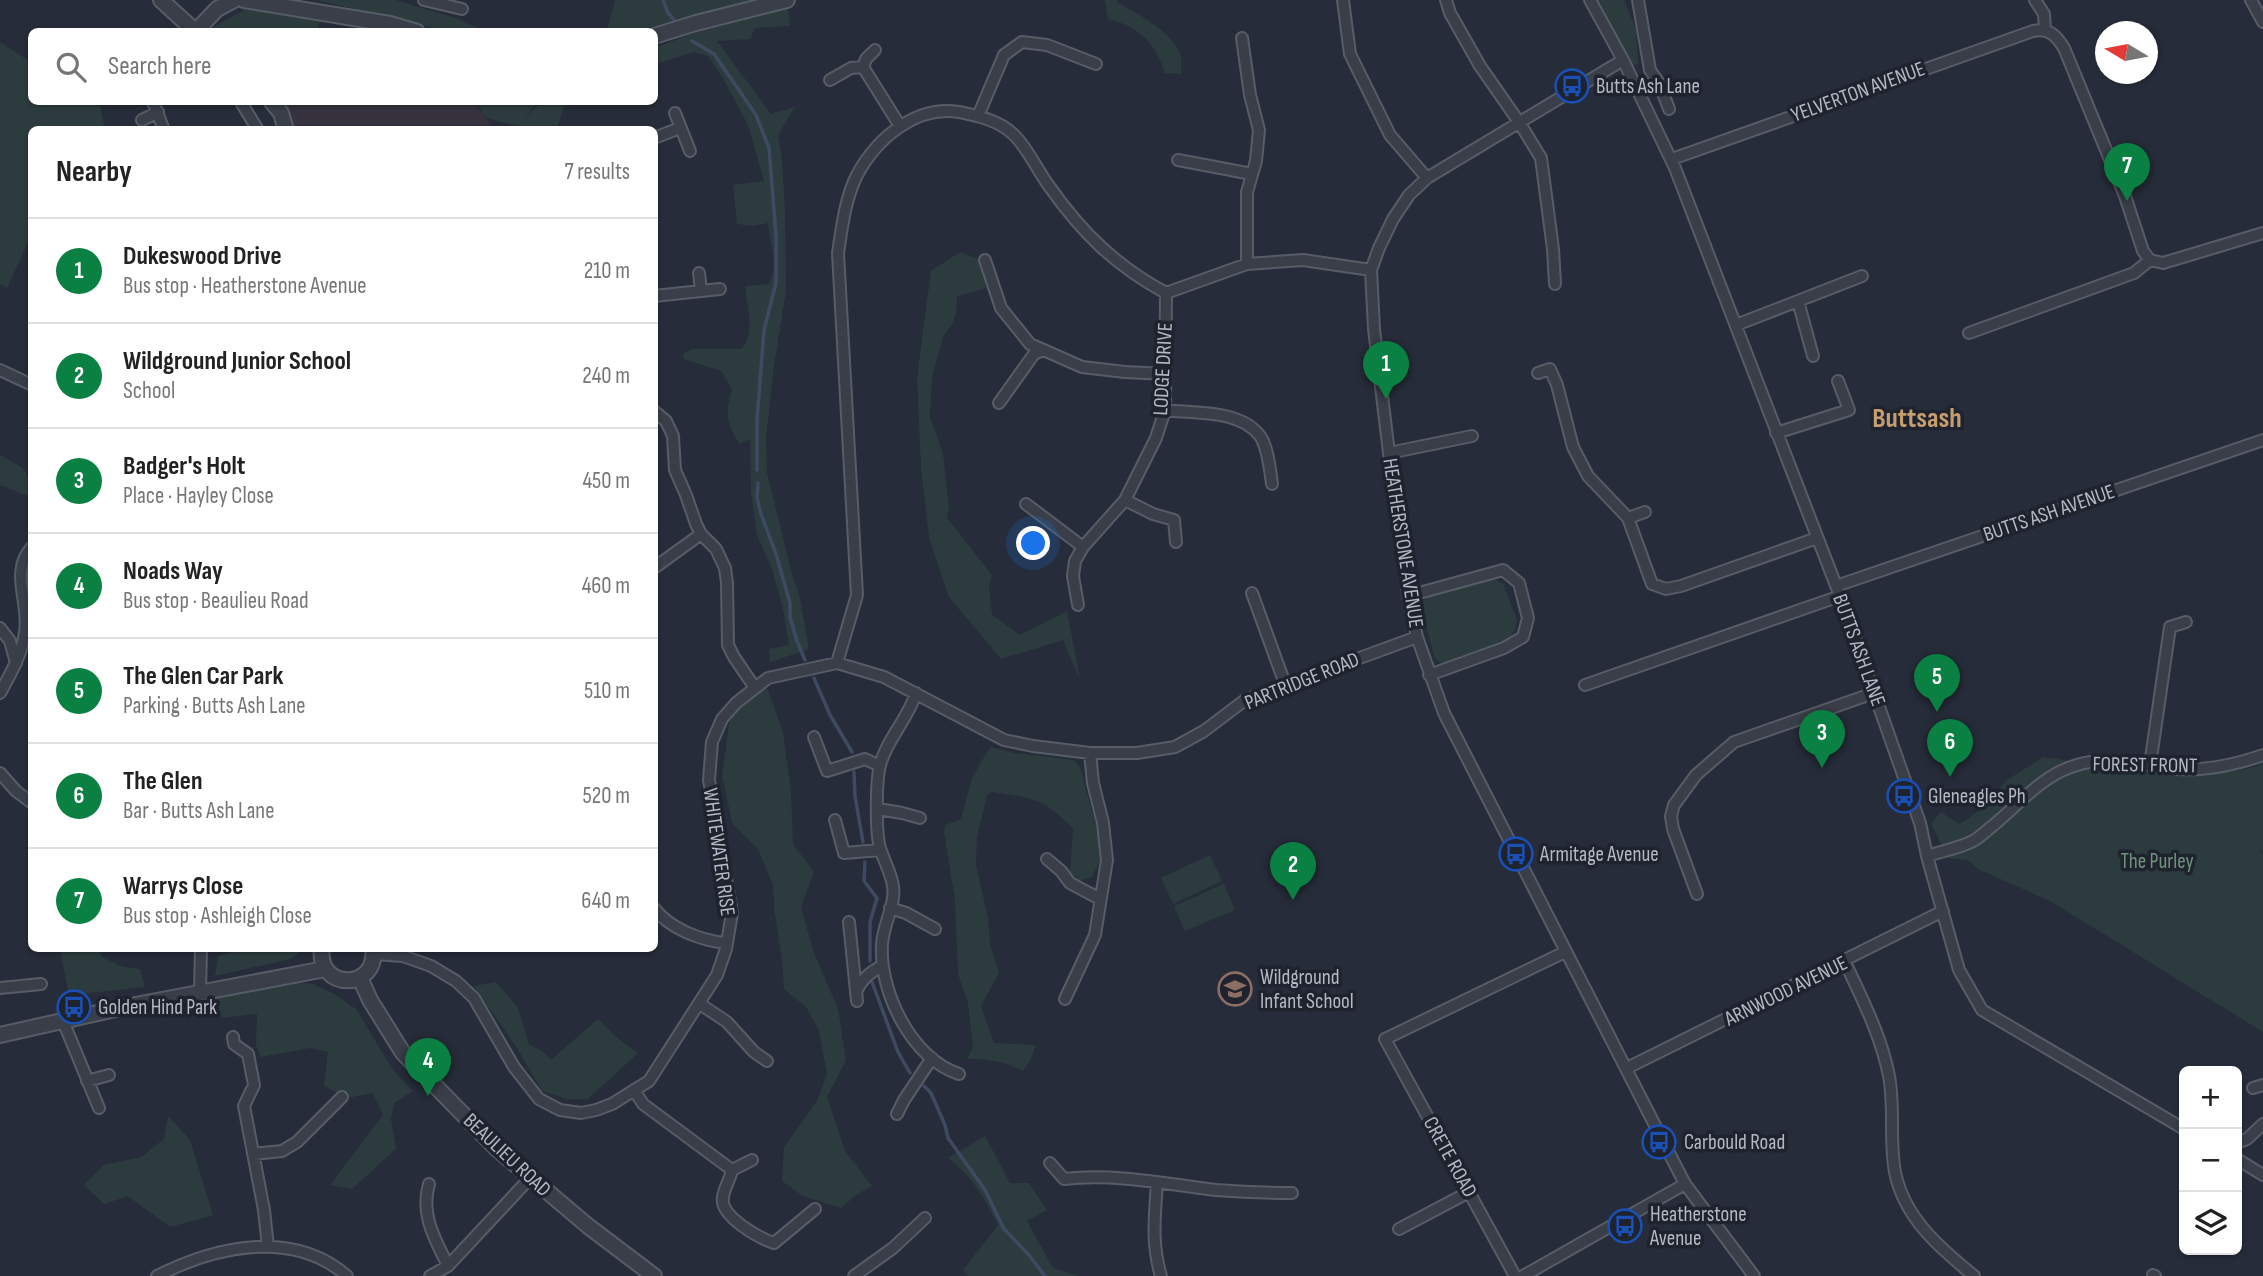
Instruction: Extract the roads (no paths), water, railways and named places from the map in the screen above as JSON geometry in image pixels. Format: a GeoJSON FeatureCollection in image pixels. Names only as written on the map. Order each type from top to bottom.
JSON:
{"type":"FeatureCollection","features":[{"type":"Feature","properties":{"kind":"street"},"geometry":{"type":"LineString","coordinates":[[160,0],[193,28]]}},
{"type":"Feature","properties":{"kind":"street"},"geometry":{"type":"LineString","coordinates":[[199,28],[217,9],[234,0]]}},
{"type":"Feature","properties":{"kind":"street"},"geometry":{"type":"LineString","coordinates":[[244,0],[273,3],[401,28]]}},
{"type":"Feature","properties":{"kind":"street"},"geometry":{"type":"LineString","coordinates":[[424,0],[462,9]]}},
{"type":"Feature","properties":{"kind":"street"},"geometry":{"type":"LineString","coordinates":[[658,35],[787,0]]}},
{"type":"Feature","properties":{"kind":"street"},"geometry":{"type":"LineString","coordinates":[[1343,0],[1350,54],[1390,135],[1427,178]]}},
{"type":"Feature","properties":{"kind":"street"},"geometry":{"type":"LineString","coordinates":[[1446,0],[1450,13],[1480,66],[1541,158],[1555,284]]}},
{"type":"Feature","properties":{"kind":"street","name":"BUTTS ASH LANE"},"geometry":{"type":"LineString","coordinates":[[1590,0],[1672,159],[1838,591],[1920,823],[1959,970],[1982,1010],[2179,1126]]}},
{"type":"Feature","properties":{"kind":"street"},"geometry":{"type":"LineString","coordinates":[[1637,0],[1650,70],[1669,109]]}},
{"type":"Feature","properties":{"kind":"street"},"geometry":{"type":"LineString","coordinates":[[2035,0],[2044,14],[2045,30],[2055,36],[2064,48],[2125,196],[2143,251],[2150,260],[2163,262],[2263,233]]}},
{"type":"Feature","properties":{"kind":"street"},"geometry":{"type":"LineString","coordinates":[[2251,0],[2263,22]]}},
{"type":"Feature","properties":{"kind":"street","name":"YELVERTON AVENUE"},"geometry":{"type":"LineString","coordinates":[[1672,159],[2020,35],[2045,30]]}},
{"type":"Feature","properties":{"kind":"street"},"geometry":{"type":"LineString","coordinates":[[1242,38],[1250,95],[1259,130],[1256,161],[1247,192],[1247,264]]}},
{"type":"Feature","properties":{"kind":"street"},"geometry":{"type":"LineString","coordinates":[[978,116],[1004,55],[1022,42],[1047,45],[1096,64]]}},
{"type":"Feature","properties":{"kind":"street"},"geometry":{"type":"LineString","coordinates":[[863,67],[866,59],[875,50]]}},
{"type":"Feature","properties":{"kind":"street"},"geometry":{"type":"LineString","coordinates":[[837,663],[857,595],[838,253],[845,210],[857,175],[875,150],[900,126],[920,115],[946,110],[978,116],[999,124],[1014,134],[1063,206],[1112,259],[1137,278],[1166,293],[1247,264],[1303,260],[1371,270],[1394,219],[1409,195],[1427,178],[1623,60]]}},
{"type":"Feature","properties":{"kind":"street"},"geometry":{"type":"LineString","coordinates":[[830,80],[851,68],[863,67]]}},
{"type":"Feature","properties":{"kind":"street"},"geometry":{"type":"LineString","coordinates":[[863,67],[900,126]]}},
{"type":"Feature","properties":{"kind":"street"},"geometry":{"type":"LineString","coordinates":[[1632,78],[1650,70]]}},
{"type":"Feature","properties":{"kind":"street"},"geometry":{"type":"LineString","coordinates":[[243,105],[256,126]]}},
{"type":"Feature","properties":{"kind":"street"},"geometry":{"type":"LineString","coordinates":[[274,105],[281,113],[285,126]]}},
{"type":"Feature","properties":{"kind":"street"},"geometry":{"type":"LineString","coordinates":[[142,120],[156,107],[163,126]]}},
{"type":"Feature","properties":{"kind":"street"},"geometry":{"type":"LineString","coordinates":[[676,113],[690,151]]}},
{"type":"Feature","properties":{"kind":"street"},"geometry":{"type":"LineString","coordinates":[[658,136],[680,128]]}},
{"type":"Feature","properties":{"kind":"street"},"geometry":{"type":"LineString","coordinates":[[1178,160],[1252,174]]}},
{"type":"Feature","properties":{"kind":"street"},"geometry":{"type":"LineString","coordinates":[[985,260],[1001,308],[1030,344],[1082,367],[1166,374]]}},
{"type":"Feature","properties":{"kind":"street"},"geometry":{"type":"LineString","coordinates":[[1969,333],[2134,273],[2150,260]]}},
{"type":"Feature","properties":{"kind":"street","name":"HEATHERSTONE AVENUE"},"geometry":{"type":"LineString","coordinates":[[1371,270],[1374,329],[1405,554],[1408,596],[1429,675],[1453,733],[1685,1184],[1754,1276]]}},
{"type":"Feature","properties":{"kind":"street"},"geometry":{"type":"LineString","coordinates":[[699,273],[701,291]]}},
{"type":"Feature","properties":{"kind":"street"},"geometry":{"type":"LineString","coordinates":[[1736,326],[1862,276]]}},
{"type":"Feature","properties":{"kind":"street"},"geometry":{"type":"LineString","coordinates":[[658,296],[720,289]]}},
{"type":"Feature","properties":{"kind":"street","name":"LODGE DRIVE"},"geometry":{"type":"LineString","coordinates":[[1078,606],[1073,576],[1076,561],[1083,547],[1125,499],[1156,438],[1165,410],[1166,293]]}},
{"type":"Feature","properties":{"kind":"street"},"geometry":{"type":"LineString","coordinates":[[1798,301],[1813,356]]}},
{"type":"Feature","properties":{"kind":"street"},"geometry":{"type":"LineString","coordinates":[[999,403],[1034,354],[1043,350]]}},
{"type":"Feature","properties":{"kind":"street"},"geometry":{"type":"LineString","coordinates":[[1538,373],[1550,369],[1557,385],[1573,447],[1588,476],[1628,518],[1652,584],[1666,589],[1681,586],[1817,538]]}},
{"type":"Feature","properties":{"kind":"street"},"geometry":{"type":"LineString","coordinates":[[0,370],[28,383]]}},
{"type":"Feature","properties":{"kind":"street"},"geometry":{"type":"LineString","coordinates":[[1776,433],[1849,410],[1839,381]]}},
{"type":"Feature","properties":{"kind":"street"},"geometry":{"type":"LineString","coordinates":[[1165,410],[1225,415],[1245,423],[1261,437],[1272,484]]}},
{"type":"Feature","properties":{"kind":"street"},"geometry":{"type":"LineString","coordinates":[[658,414],[666,421],[673,436],[675,470],[701,534],[716,549],[727,575],[727,638],[730,652],[755,688]]}},
{"type":"Feature","properties":{"kind":"street"},"geometry":{"type":"LineString","coordinates":[[1389,453],[1472,436]]}},
{"type":"Feature","properties":{"kind":"street","name":"BUTTS ASH AVENUE"},"geometry":{"type":"LineString","coordinates":[[1585,685],[1838,591],[2263,440]]}},
{"type":"Feature","properties":{"kind":"street"},"geometry":{"type":"LineString","coordinates":[[1125,499],[1153,514],[1174,520],[1176,542]]}},
{"type":"Feature","properties":{"kind":"street"},"geometry":{"type":"LineString","coordinates":[[1026,504],[1083,547]]}},
{"type":"Feature","properties":{"kind":"street"},"geometry":{"type":"LineString","coordinates":[[1628,518],[1645,512]]}},
{"type":"Feature","properties":{"kind":"street"},"geometry":{"type":"LineString","coordinates":[[658,565],[701,534]]}},
{"type":"Feature","properties":{"kind":"street"},"geometry":{"type":"LineString","coordinates":[[0,693],[16,664],[26,629],[20,569],[28,552]]}},
{"type":"Feature","properties":{"kind":"street"},"geometry":{"type":"LineString","coordinates":[[1408,596],[1503,570],[1518,583],[1528,618],[1524,636],[1504,649],[1429,675]]}},
{"type":"Feature","properties":{"kind":"street"},"geometry":{"type":"LineString","coordinates":[[1252,593],[1285,684]]}},
{"type":"Feature","properties":{"kind":"street"},"geometry":{"type":"LineString","coordinates":[[2150,765],[2170,627],[2186,622]]}},
{"type":"Feature","properties":{"kind":"street"},"geometry":{"type":"LineString","coordinates":[[0,628],[10,641],[16,664]]}},
{"type":"Feature","properties":{"kind":"street","name":"PARTRIDGE ROAD"},"geometry":{"type":"LineString","coordinates":[[837,663],[884,677],[1004,740],[1090,753],[1137,753],[1175,747],[1204,731],[1245,700],[1417,637]]}},
{"type":"Feature","properties":{"kind":"street","name":"WHITEWATER RISE"},"geometry":{"type":"LineString","coordinates":[[380,952],[431,966],[456,981],[474,998],[514,1067],[539,1099],[560,1110],[581,1113],[612,1104],[649,1081],[717,975],[726,949],[732,913],[709,780],[712,742],[722,719],[736,703],[768,678],[837,663]]}},
{"type":"Feature","properties":{"kind":"street"},"geometry":{"type":"LineString","coordinates":[[916,693],[912,708],[880,766],[880,850],[888,865],[894,890],[882,942],[882,966],[901,1021],[914,1041],[947,1070],[959,1074]]}},
{"type":"Feature","properties":{"kind":"street"},"geometry":{"type":"LineString","coordinates":[[1697,894],[1673,829],[1671,816],[1674,805],[1696,775],[1734,742],[1874,693]]}},
{"type":"Feature","properties":{"kind":"street"},"geometry":{"type":"LineString","coordinates":[[814,737],[827,771],[865,759],[880,766]]}},
{"type":"Feature","properties":{"kind":"street"},"geometry":{"type":"LineString","coordinates":[[1065,999],[1095,935],[1107,860],[1090,753]]}},
{"type":"Feature","properties":{"kind":"street","name":"FOREST FRONT"},"geometry":{"type":"LineString","coordinates":[[1927,856],[1973,841],[2014,809],[2037,786],[2063,770],[2092,762],[2191,769],[2233,763],[2263,755]]}},
{"type":"Feature","properties":{"kind":"street"},"geometry":{"type":"LineString","coordinates":[[0,773],[28,800]]}},
{"type":"Feature","properties":{"kind":"street"},"geometry":{"type":"LineString","coordinates":[[878,809],[920,818]]}},
{"type":"Feature","properties":{"kind":"street"},"geometry":{"type":"LineString","coordinates":[[835,820],[844,853],[880,850]]}},
{"type":"Feature","properties":{"kind":"street"},"geometry":{"type":"LineString","coordinates":[[1047,859],[1070,883],[1100,899]]}},
{"type":"Feature","properties":{"kind":"street"},"geometry":{"type":"LineString","coordinates":[[890,908],[906,913],[935,929]]}},
{"type":"Feature","properties":{"kind":"street","name":"ARNWOOD AVENUE"},"geometry":{"type":"LineString","coordinates":[[1627,1068],[1944,911]]}},
{"type":"Feature","properties":{"kind":"street"},"geometry":{"type":"LineString","coordinates":[[658,912],[673,927],[708,940],[726,943]]}},
{"type":"Feature","properties":{"kind":"street"},"geometry":{"type":"LineString","coordinates":[[849,922],[857,996],[861,982],[870,972],[882,966]]}},
{"type":"Feature","properties":{"kind":"street"},"geometry":{"type":"LineString","coordinates":[[200,992],[201,952]]}},
{"type":"Feature","properties":{"kind":"street"},"geometry":{"type":"LineString","coordinates":[[322,952],[325,969],[337,979],[345,981],[360,978],[371,967],[374,952]]}},
{"type":"Feature","properties":{"kind":"street","name":"CRETE ROAD"},"geometry":{"type":"LineString","coordinates":[[1515,1276],[1385,1039],[1565,952]]}},
{"type":"Feature","properties":{"kind":"street"},"geometry":{"type":"LineString","coordinates":[[1845,962],[1882,1048],[1889,1079],[1895,1172],[1907,1206],[1934,1244],[1973,1276]]}},
{"type":"Feature","properties":{"kind":"street"},"geometry":{"type":"LineString","coordinates":[[0,1035],[200,992],[325,969]]}},
{"type":"Feature","properties":{"kind":"street","name":"BEAULIEU ROAD"},"geometry":{"type":"LineString","coordinates":[[360,978],[370,1000],[403,1053],[497,1149],[654,1276]]}},
{"type":"Feature","properties":{"kind":"street"},"geometry":{"type":"LineString","coordinates":[[0,988],[41,984]]}},
{"type":"Feature","properties":{"kind":"street"},"geometry":{"type":"LineString","coordinates":[[700,1004],[727,1021],[754,1052],[768,1061]]}},
{"type":"Feature","properties":{"kind":"street"},"geometry":{"type":"LineString","coordinates":[[63,1021],[99,1108]]}},
{"type":"Feature","properties":{"kind":"street"},"geometry":{"type":"LineString","coordinates":[[233,1037],[234,1044],[248,1054],[254,1085],[244,1106],[264,1210],[268,1247]]}},
{"type":"Feature","properties":{"kind":"street"},"geometry":{"type":"LineString","coordinates":[[897,1114],[932,1058]]}},
{"type":"Feature","properties":{"kind":"street"},"geometry":{"type":"LineString","coordinates":[[87,1081],[109,1074]]}},
{"type":"Feature","properties":{"kind":"street"},"geometry":{"type":"LineString","coordinates":[[634,1090],[643,1104],[732,1170]]}},
{"type":"Feature","properties":{"kind":"street"},"geometry":{"type":"LineString","coordinates":[[253,1154],[282,1151],[297,1142],[342,1097]]}},
{"type":"Feature","properties":{"kind":"street"},"geometry":{"type":"LineString","coordinates":[[2242,1141],[2263,1124]]}},
{"type":"Feature","properties":{"kind":"street"},"geometry":{"type":"LineString","coordinates":[[732,1170],[752,1160]]}},
{"type":"Feature","properties":{"kind":"street"},"geometry":{"type":"LineString","coordinates":[[2242,1162],[2263,1175]]}},
{"type":"Feature","properties":{"kind":"street"},"geometry":{"type":"LineString","coordinates":[[1050,1163],[1064,1179],[1104,1178],[1217,1190],[1292,1193]]}},
{"type":"Feature","properties":{"kind":"street"},"geometry":{"type":"LineString","coordinates":[[732,1170],[723,1197],[726,1212],[769,1241],[778,1242],[815,1209]]}},
{"type":"Feature","properties":{"kind":"street"},"geometry":{"type":"LineString","coordinates":[[432,1275],[448,1266],[530,1178]]}},
{"type":"Feature","properties":{"kind":"street"},"geometry":{"type":"LineString","coordinates":[[1157,1182],[1153,1230],[1161,1276]]}},
{"type":"Feature","properties":{"kind":"street"},"geometry":{"type":"LineString","coordinates":[[429,1184],[425,1198],[427,1223],[448,1266]]}},
{"type":"Feature","properties":{"kind":"street"},"geometry":{"type":"LineString","coordinates":[[1523,1276],[1685,1184]]}},
{"type":"Feature","properties":{"kind":"street"},"geometry":{"type":"LineString","coordinates":[[1399,1229],[1469,1192]]}},
{"type":"Feature","properties":{"kind":"street"},"geometry":{"type":"LineString","coordinates":[[853,1276],[893,1248],[925,1218]]}},
{"type":"Feature","properties":{"kind":"street"},"geometry":{"type":"LineString","coordinates":[[157,1276],[184,1263],[215,1253],[268,1247],[298,1250],[313,1255],[347,1276]]}},
{"type":"Feature","properties":{"kind":"waterway"},"geometry":{"type":"LineString","coordinates":[[663,0],[668,13],[677,23]]}},
{"type":"Feature","properties":{"kind":"waterway"},"geometry":{"type":"LineString","coordinates":[[692,41],[714,54],[756,115],[769,148],[776,236],[776,283],[764,330],[757,420],[757,470]]}},
{"type":"Feature","properties":{"kind":"waterway"},"geometry":{"type":"LineString","coordinates":[[758,483],[757,498],[761,514],[776,554],[790,603],[790,617],[805,660]]}},
{"type":"Feature","properties":{"kind":"waterway"},"geometry":{"type":"LineString","coordinates":[[814,678],[830,715],[852,752]]}},
{"type":"Feature","properties":{"kind":"waterway"},"geometry":{"type":"LineString","coordinates":[[854,772],[863,842]]}},
{"type":"Feature","properties":{"kind":"waterway"},"geometry":{"type":"LineString","coordinates":[[865,862],[864,881],[877,898],[870,922],[870,961]]}},
{"type":"Feature","properties":{"kind":"waterway"},"geometry":{"type":"LineString","coordinates":[[872,982],[898,1052],[910,1073]]}},
{"type":"Feature","properties":{"kind":"waterway"},"geometry":{"type":"LineString","coordinates":[[924,1086],[931,1093],[948,1138],[985,1190],[1004,1229],[1045,1276]]}},
{"type":"Feature","properties":{"kind":"place","name":"Butts Ash Lane"},"geometry":{"type":"Point","coordinates":[1572,86]}},
{"type":"Feature","properties":{"kind":"place","name":"Warrys Close"},"geometry":{"type":"Point","coordinates":[2127,201]}},
{"type":"Feature","properties":{"kind":"place","name":"Dukeswood Drive"},"geometry":{"type":"Point","coordinates":[1386,399]}},
{"type":"Feature","properties":{"kind":"place","name":"The Glen Car Park"},"geometry":{"type":"Point","coordinates":[1937,712]}},
{"type":"Feature","properties":{"kind":"place","name":"Badger's Holt"},"geometry":{"type":"Point","coordinates":[1822,768]}},
{"type":"Feature","properties":{"kind":"place","name":"The Glen"},"geometry":{"type":"Point","coordinates":[1950,777]}},
{"type":"Feature","properties":{"kind":"place","name":"Gleneagles Ph"},"geometry":{"type":"Point","coordinates":[1904,796]}},
{"type":"Feature","properties":{"kind":"place","name":"Armitage Avenue"},"geometry":{"type":"Point","coordinates":[1516,854]}},
{"type":"Feature","properties":{"kind":"place","name":"Wildground Junior School"},"geometry":{"type":"Point","coordinates":[1293,900]}},
{"type":"Feature","properties":{"kind":"place","name":"Wildground Infant School"},"geometry":{"type":"Point","coordinates":[1235,989]}},
{"type":"Feature","properties":{"kind":"place","name":"Golden Hind Park"},"geometry":{"type":"Point","coordinates":[74,1007]}},
{"type":"Feature","properties":{"kind":"place","name":"Noads Way"},"geometry":{"type":"Point","coordinates":[428,1096]}},
{"type":"Feature","properties":{"kind":"place","name":"Carbould Road"},"geometry":{"type":"Point","coordinates":[1659,1142]}},
{"type":"Feature","properties":{"kind":"place","name":"Heatherstone Avenue"},"geometry":{"type":"Point","coordinates":[1625,1226]}},
{"type":"Feature","properties":{"kind":"district","name":"Buttsash"},"geometry":{"type":"Point","coordinates":[1917,418]}},
{"type":"Feature","properties":{"kind":"park label","name":"The Purley"},"geometry":{"type":"Point","coordinates":[2157,861]}}]}
